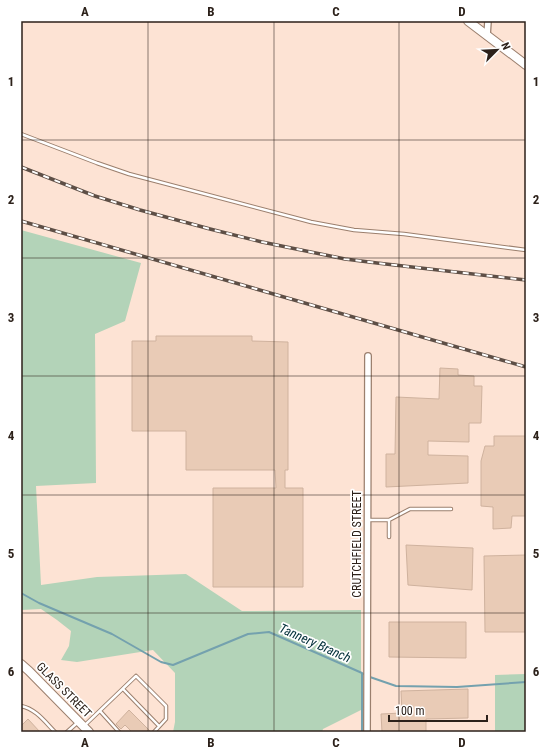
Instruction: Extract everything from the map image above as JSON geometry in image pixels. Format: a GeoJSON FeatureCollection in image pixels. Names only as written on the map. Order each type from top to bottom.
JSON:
{"type":"FeatureCollection","features":[{"type":"Feature","properties":{"kind":"street"},"geometry":{"type":"LineString","coordinates":[[468,21],[526,65]]}},
{"type":"Feature","properties":{"kind":"street"},"geometry":{"type":"LineString","coordinates":[[487,36],[488,21]]}},
{"type":"Feature","properties":{"kind":"street","name":"CRUTCHFIELD STREET"},"geometry":{"type":"LineString","coordinates":[[367,732],[368,356]]}},
{"type":"Feature","properties":{"kind":"street","name":"GLASS STREET"},"geometry":{"type":"LineString","coordinates":[[21,664],[84,727]]}},
{"type":"Feature","properties":{"kind":"lane"},"geometry":{"type":"LineString","coordinates":[[21,134],[128,174],[311,222],[354,230],[404,234],[526,250]]}},
{"type":"Feature","properties":{"kind":"lane"},"geometry":{"type":"LineString","coordinates":[[368,520],[390,520],[410,509],[451,508]]}},
{"type":"Feature","properties":{"kind":"lane"},"geometry":{"type":"LineString","coordinates":[[389,537],[390,520]]}},
{"type":"Feature","properties":{"kind":"lane"},"geometry":{"type":"LineString","coordinates":[[67,732],[84,727],[136,676],[166,706],[166,719],[154,732]]}},
{"type":"Feature","properties":{"kind":"lane"},"geometry":{"type":"LineString","coordinates":[[123,689],[159,726]]}},
{"type":"Feature","properties":{"kind":"lane"},"geometry":{"type":"LineString","coordinates":[[21,706],[34,712],[55,732]]}},
{"type":"Feature","properties":{"kind":"lane"},"geometry":{"type":"LineString","coordinates":[[100,711],[119,732]]}},
{"type":"Feature","properties":{"kind":"green space"},"geometry":{"type":"Polygon","coordinates":[[[21,230],[141,263],[125,321],[95,334],[96,483],[36,486],[41,585],[97,577],[186,574],[242,611],[361,610],[361,710],[323,729],[322,732],[173,732],[175,722],[175,673],[153,650],[77,662],[61,660],[69,646],[71,631],[41,609],[21,610],[21,230]]]}},
{"type":"Feature","properties":{"kind":"green space"},"geometry":{"type":"Polygon","coordinates":[[[526,674],[526,732],[495,732],[495,675],[526,674]]]}},
{"type":"Feature","properties":{"kind":"building"},"geometry":{"type":"Polygon","coordinates":[[[156,336],[252,336],[252,341],[288,342],[288,470],[285,470],[285,488],[303,488],[303,587],[213,587],[213,488],[276,488],[275,470],[186,470],[186,431],[132,431],[132,341],[156,341],[156,336]]]}},
{"type":"Feature","properties":{"kind":"building"},"geometry":{"type":"Polygon","coordinates":[[[440,368],[458,369],[458,375],[474,376],[474,386],[482,386],[481,423],[469,423],[469,442],[428,441],[428,455],[468,456],[468,483],[386,487],[386,454],[395,454],[396,397],[439,399],[440,368]]]}},
{"type":"Feature","properties":{"kind":"building"},"geometry":{"type":"Polygon","coordinates":[[[494,436],[526,436],[526,516],[512,516],[511,528],[493,529],[493,507],[481,506],[481,461],[485,446],[494,446],[494,436]]]}},
{"type":"Feature","properties":{"kind":"building"},"geometry":{"type":"Polygon","coordinates":[[[406,545],[473,548],[472,590],[408,585],[406,545]]]}},
{"type":"Feature","properties":{"kind":"building"},"geometry":{"type":"Polygon","coordinates":[[[526,555],[526,632],[485,632],[484,556],[526,555]]]}},
{"type":"Feature","properties":{"kind":"building"},"geometry":{"type":"Polygon","coordinates":[[[389,622],[466,622],[466,658],[389,657],[389,622]]]}},
{"type":"Feature","properties":{"kind":"building"},"geometry":{"type":"Polygon","coordinates":[[[468,689],[468,718],[426,719],[426,732],[382,732],[381,714],[402,713],[401,691],[468,689]]]}},
{"type":"Feature","properties":{"kind":"building"},"geometry":{"type":"Polygon","coordinates":[[[129,710],[151,732],[132,732],[125,725],[121,729],[116,724],[129,710]]]}},
{"type":"Feature","properties":{"kind":"building"},"geometry":{"type":"Polygon","coordinates":[[[28,719],[40,732],[21,732],[21,726],[28,719]]]}},
{"type":"Feature","properties":{"kind":"waterway","name":"Tannery Branch"},"geometry":{"type":"LineString","coordinates":[[21,593],[39,603],[112,634],[161,662],[173,665],[248,634],[269,632],[367,676],[396,686],[457,687],[526,682]]}},
{"type":"Feature","properties":{"kind":"waterway"},"geometry":{"type":"LineString","coordinates":[[362,673],[362,732]]}},
{"type":"Feature","properties":{"kind":"railway"},"geometry":{"type":"LineString","coordinates":[[21,167],[95,196],[140,210],[262,242],[345,259],[526,280]]}},
{"type":"Feature","properties":{"kind":"railway"},"geometry":{"type":"LineString","coordinates":[[21,221],[526,367]]}}]}
